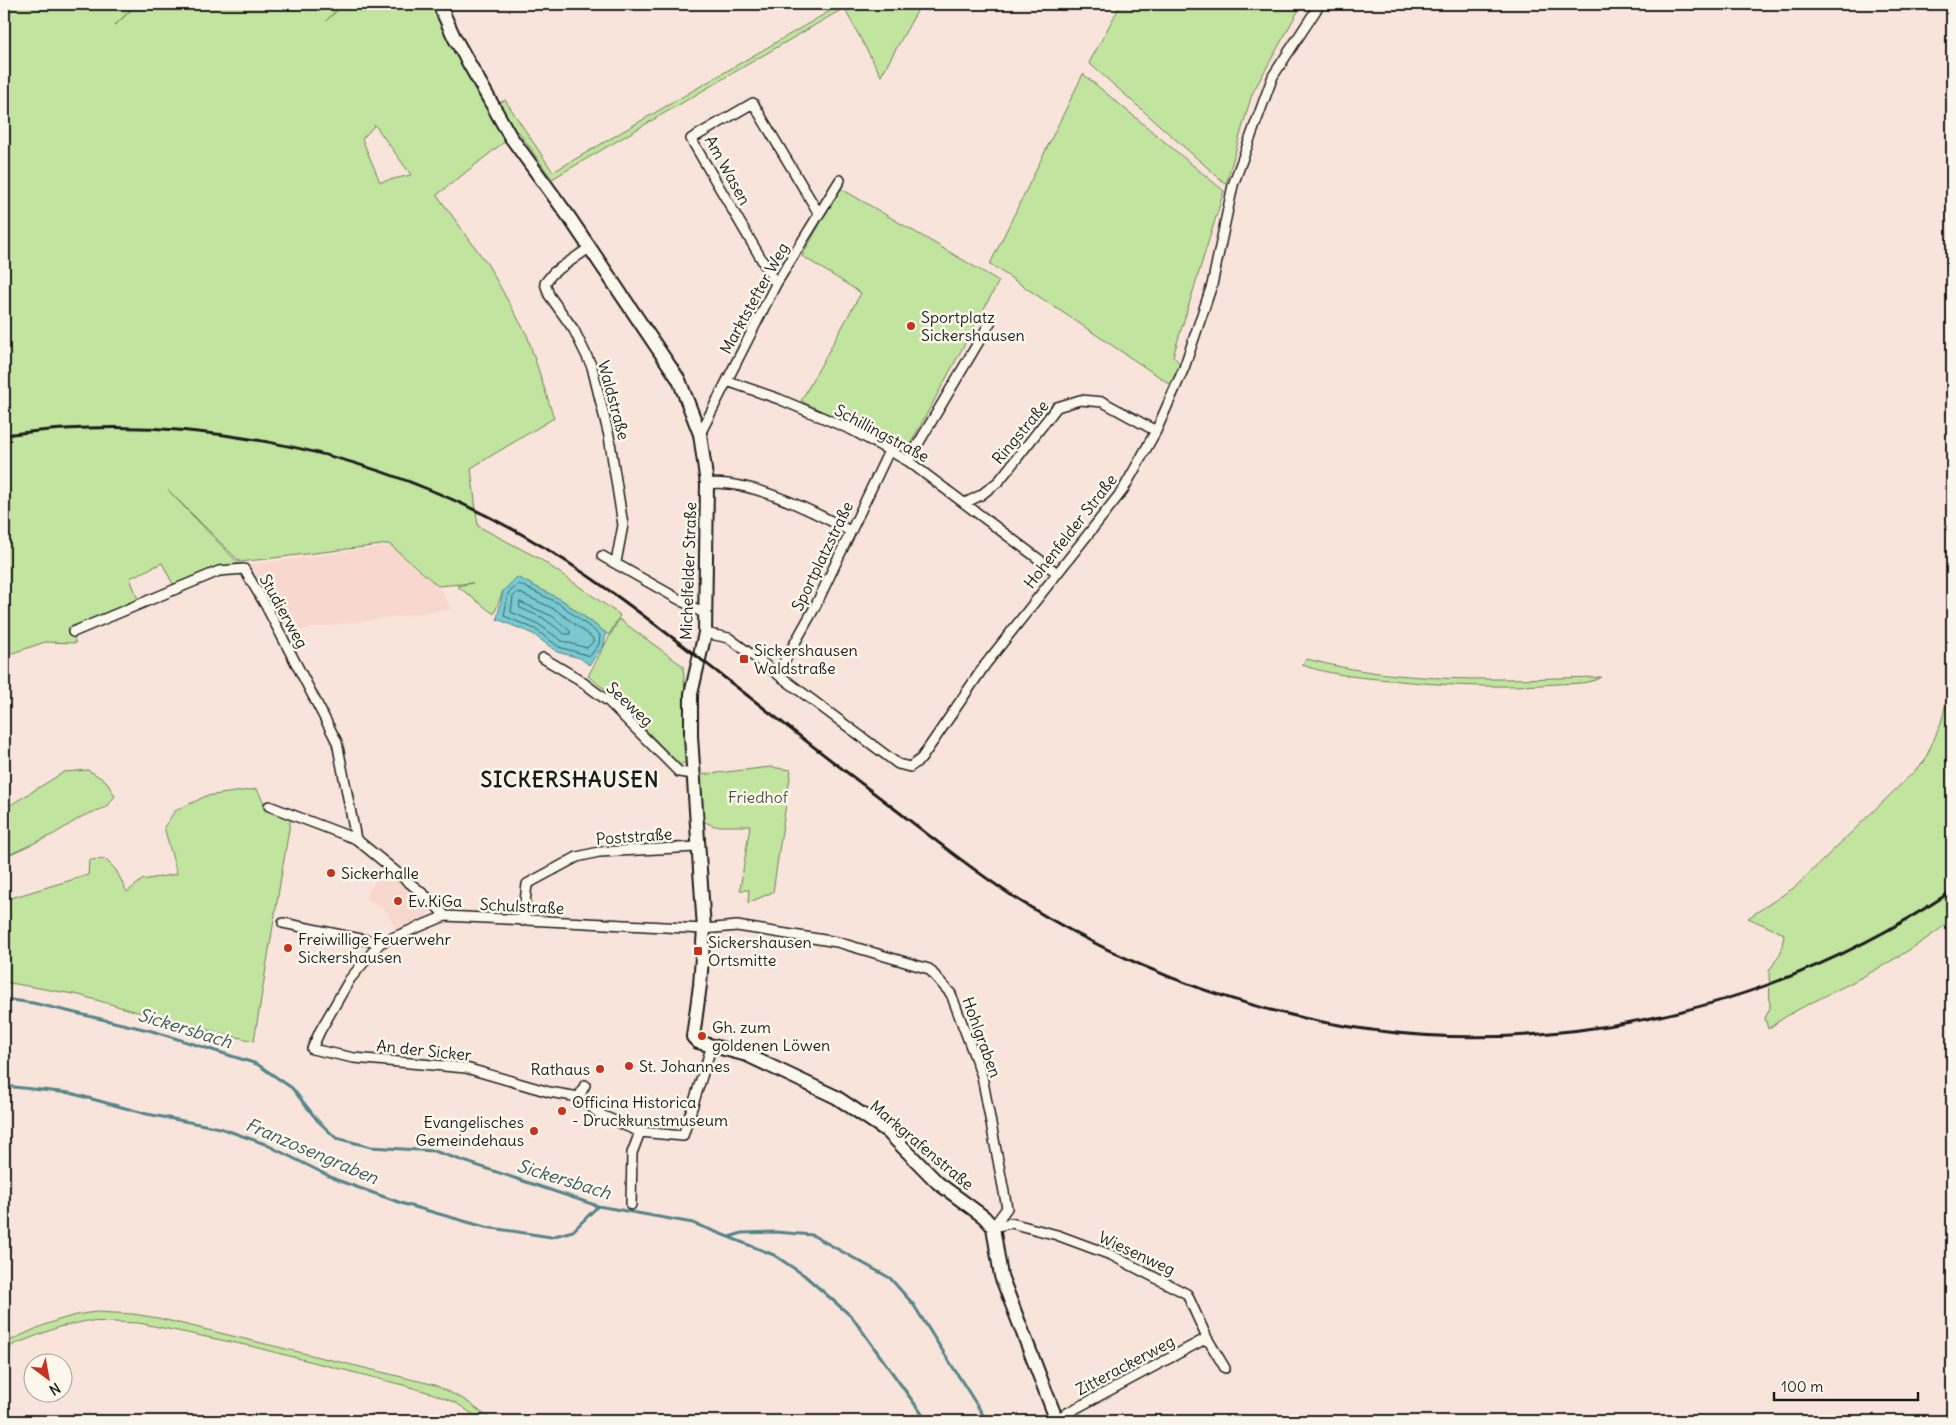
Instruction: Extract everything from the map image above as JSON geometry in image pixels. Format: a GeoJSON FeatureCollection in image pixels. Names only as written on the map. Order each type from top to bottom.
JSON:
{"type":"FeatureCollection","features":[{"type":"Feature","properties":{"kind":"street","name":"Michelfelder Straße"},"geometry":{"type":"LineString","coordinates":[[440,4],[454,37],[510,136],[543,181],[679,380],[700,434],[707,484],[705,633],[691,694],[697,847],[704,929],[700,985],[693,1036]]}},
{"type":"Feature","properties":{"kind":"street","name":"Hohenfelder Straße"},"geometry":{"type":"LineString","coordinates":[[705,633],[730,638],[898,764],[910,767],[921,760],[985,665],[1056,572],[1090,533],[1123,490],[1156,431],[1184,368],[1212,285],[1233,185],[1273,76],[1320,4]]}},
{"type":"Feature","properties":{"kind":"street","name":"Am Wasen"},"geometry":{"type":"LineString","coordinates":[[776,284],[691,139],[753,103],[819,214]]}},
{"type":"Feature","properties":{"kind":"street","name":"Marktstefter Weg"},"geometry":{"type":"LineString","coordinates":[[700,434],[776,284],[840,180]]}},
{"type":"Feature","properties":{"kind":"street","name":"Waldstraße"},"geometry":{"type":"LineString","coordinates":[[589,248],[553,273],[545,283],[549,295],[574,330],[592,367],[609,436],[623,525],[616,562]]}},
{"type":"Feature","properties":{"kind":"street"},"geometry":{"type":"LineString","coordinates":[[908,461],[991,322]]}},
{"type":"Feature","properties":{"kind":"street","name":"Schillingstraße"},"geometry":{"type":"LineString","coordinates":[[727,381],[778,399],[852,430],[908,461],[967,502],[1056,572]]}},
{"type":"Feature","properties":{"kind":"street","name":"Ringstraße"},"geometry":{"type":"LineString","coordinates":[[967,502],[981,495],[999,480],[1057,407],[1080,400],[1103,402],[1156,431]]}},
{"type":"Feature","properties":{"kind":"street","name":"Sportplatzstraße"},"geometry":{"type":"LineString","coordinates":[[778,673],[816,607],[889,451]]}},
{"type":"Feature","properties":{"kind":"street"},"geometry":{"type":"LineString","coordinates":[[707,484],[733,484],[812,511],[850,531]]}},
{"type":"Feature","properties":{"kind":"street"},"geometry":{"type":"LineString","coordinates":[[602,556],[616,562],[705,614]]}},
{"type":"Feature","properties":{"kind":"street","name":"Studierweg"},"geometry":{"type":"LineString","coordinates":[[73,632],[219,571],[244,569],[266,606],[337,742],[356,839]]}},
{"type":"Feature","properties":{"kind":"street","name":"Seeweg"},"geometry":{"type":"LineString","coordinates":[[543,658],[577,678],[609,702],[679,772],[693,774]]}},
{"type":"Feature","properties":{"kind":"street"},"geometry":{"type":"LineString","coordinates":[[269,806],[356,839],[423,893],[445,916]]}},
{"type":"Feature","properties":{"kind":"street","name":"Poststraße"},"geometry":{"type":"LineString","coordinates":[[523,921],[527,884],[577,857],[599,852],[697,847]]}},
{"type":"Feature","properties":{"kind":"street","name":"Schulstraße"},"geometry":{"type":"LineString","coordinates":[[312,1049],[320,1031],[350,979],[380,943],[445,916],[704,929]]}},
{"type":"Feature","properties":{"kind":"street"},"geometry":{"type":"LineString","coordinates":[[283,923],[380,943]]}},
{"type":"Feature","properties":{"kind":"street","name":"Hohlgraben"},"geometry":{"type":"LineString","coordinates":[[704,929],[737,926],[837,942],[929,969],[951,994],[982,1076],[1007,1208],[993,1227]]}},
{"type":"Feature","properties":{"kind":"street","name":"Markgrafenstraße"},"geometry":{"type":"LineString","coordinates":[[693,1036],[698,1042],[747,1055],[836,1097],[887,1132],[938,1183],[984,1217],[993,1227]]}},
{"type":"Feature","properties":{"kind":"street"},"geometry":{"type":"LineString","coordinates":[[585,1085],[579,1096],[601,1115],[640,1132],[683,1136],[712,1046]]}},
{"type":"Feature","properties":{"kind":"street","name":"An der Sicker"},"geometry":{"type":"LineString","coordinates":[[312,1049],[354,1058],[466,1068],[549,1092],[579,1096]]}},
{"type":"Feature","properties":{"kind":"street"},"geometry":{"type":"LineString","coordinates":[[631,1204],[632,1153],[640,1132]]}},
{"type":"Feature","properties":{"kind":"street","name":"Wiesenweg"},"geometry":{"type":"LineString","coordinates":[[993,1227],[1011,1223],[1057,1235],[1111,1255],[1187,1294],[1207,1338],[1225,1368]]}},
{"type":"Feature","properties":{"kind":"street"},"geometry":{"type":"LineString","coordinates":[[993,1227],[1000,1276],[1056,1420]]}},
{"type":"Feature","properties":{"kind":"street","name":"Zitterackerweg"},"geometry":{"type":"LineString","coordinates":[[1056,1420],[1207,1338]]}},
{"type":"Feature","properties":{"kind":"shaded area"},"geometry":{"type":"Polygon","coordinates":[[[389,546],[440,589],[452,609],[284,632],[248,565],[389,546]]]}},
{"type":"Feature","properties":{"kind":"shaded area","name":"Ev.KiGa"},"geometry":{"type":"Polygon","coordinates":[[[384,866],[431,904],[432,908],[425,920],[396,931],[387,911],[365,898],[384,866]]]}},
{"type":"Feature","properties":{"kind":"green space"},"geometry":{"type":"Polygon","coordinates":[[[4,4],[137,4],[115,25],[138,4],[342,4],[326,21],[344,4],[439,4],[494,106],[505,100],[553,172],[842,4],[921,4],[881,76],[844,8],[552,179],[518,131],[437,195],[488,265],[527,335],[554,418],[471,468],[478,526],[540,559],[620,615],[609,635],[562,600],[544,592],[503,591],[494,614],[457,586],[473,583],[438,586],[389,544],[240,562],[168,490],[244,569],[219,571],[176,590],[162,563],[130,578],[139,602],[71,632],[76,643],[45,642],[4,656],[4,4]],[[375,125],[362,139],[380,182],[411,175],[375,125]]]}},
{"type":"Feature","properties":{"kind":"green space"},"geometry":{"type":"Polygon","coordinates":[[[1121,4],[1302,4],[1252,94],[1226,184],[1089,63],[1121,4]]]}},
{"type":"Feature","properties":{"kind":"green space"},"geometry":{"type":"Polygon","coordinates":[[[1083,74],[1224,191],[1173,356],[1184,368],[1176,388],[990,264],[1083,74]]]}},
{"type":"Feature","properties":{"kind":"green space"},"geometry":{"type":"Polygon","coordinates":[[[840,188],[999,281],[906,452],[801,401],[861,293],[802,256],[840,188]]]}},
{"type":"Feature","properties":{"kind":"green space"},"geometry":{"type":"Polygon","coordinates":[[[619,619],[683,666],[690,760],[680,765],[612,695],[588,676],[619,619]]]}},
{"type":"Feature","properties":{"kind":"green space"},"geometry":{"type":"Polygon","coordinates":[[[1307,659],[1379,673],[1416,677],[1490,679],[1601,677],[1585,682],[1537,685],[1478,686],[1439,684],[1338,674],[1302,665],[1307,659]]]}},
{"type":"Feature","properties":{"kind":"green space"},"geometry":{"type":"Polygon","coordinates":[[[1952,679],[1952,920],[1898,957],[1795,1012],[1768,1029],[1765,1018],[1770,1008],[1769,971],[1781,952],[1784,934],[1748,918],[1795,887],[1924,762],[1941,723],[1952,679]]]}},
{"type":"Feature","properties":{"kind":"green space","name":"Friedhof"},"geometry":{"type":"Polygon","coordinates":[[[771,767],[791,770],[773,892],[748,903],[749,890],[740,890],[750,826],[714,826],[698,819],[699,775],[771,767]]]}},
{"type":"Feature","properties":{"kind":"green space"},"geometry":{"type":"Polygon","coordinates":[[[88,770],[106,781],[115,796],[107,807],[83,816],[54,834],[4,857],[4,809],[64,772],[88,770]]]}},
{"type":"Feature","properties":{"kind":"green space"},"geometry":{"type":"Polygon","coordinates":[[[257,789],[265,805],[291,817],[254,1041],[165,1020],[79,995],[4,982],[4,900],[88,875],[89,860],[105,859],[116,870],[127,892],[142,880],[177,874],[164,827],[175,811],[206,796],[257,789]]]}},
{"type":"Feature","properties":{"kind":"green space"},"geometry":{"type":"Polygon","coordinates":[[[96,1312],[133,1314],[158,1318],[435,1385],[465,1400],[493,1421],[483,1421],[456,1403],[403,1385],[250,1346],[139,1323],[87,1321],[59,1327],[15,1344],[4,1351],[4,1344],[37,1328],[60,1319],[96,1312]]]}},
{"type":"Feature","properties":{"kind":"water"},"geometry":{"type":"Polygon","coordinates":[[[517,577],[562,600],[606,633],[604,646],[589,665],[580,658],[557,652],[533,634],[497,619],[503,591],[517,577]]]}},
{"type":"Feature","properties":{"kind":"waterway","name":"Sickersbach"},"geometry":{"type":"LineString","coordinates":[[4,999],[33,1003],[152,1031],[257,1064],[292,1088],[318,1121],[336,1138],[371,1147],[434,1151],[598,1206],[693,1223],[774,1255],[804,1275],[852,1317],[927,1421]]}},
{"type":"Feature","properties":{"kind":"waterway","name":"Franzosengraben"},"geometry":{"type":"LineString","coordinates":[[4,1086],[70,1093],[147,1114],[220,1128],[265,1144],[337,1180],[404,1204],[485,1227],[551,1237],[573,1231],[598,1206]]}},
{"type":"Feature","properties":{"kind":"waterway"},"geometry":{"type":"LineString","coordinates":[[729,1237],[742,1233],[776,1232],[812,1235],[890,1278],[913,1304],[987,1421]]}},
{"type":"Feature","properties":{"kind":"railway"},"geometry":{"type":"LineString","coordinates":[[4,435],[71,429],[138,428],[205,433],[271,443],[337,458],[400,478],[463,504],[550,551],[627,603],[951,852],[1017,899],[1076,934],[1138,964],[1202,989],[1268,1009],[1335,1024],[1402,1033],[1471,1037],[1540,1034],[1595,1028],[1650,1018],[1703,1005],[1755,989],[1806,970],[1856,947],[1952,891]]}},
{"type":"Feature","properties":{"kind":"place","name":"Sportplatz Sickershausen"},"geometry":{"type":"Point","coordinates":[911,326]}},
{"type":"Feature","properties":{"kind":"place","name":"Sickershausen Waldstraße"},"geometry":{"type":"Point","coordinates":[744,659]}},
{"type":"Feature","properties":{"kind":"place","name":"Sickerhalle"},"geometry":{"type":"Point","coordinates":[331,873]}},
{"type":"Feature","properties":{"kind":"place","name":"Ev.KiGa"},"geometry":{"type":"Point","coordinates":[398,901]}},
{"type":"Feature","properties":{"kind":"place","name":"Freiwillige Feuerwehr Sickershausen"},"geometry":{"type":"Point","coordinates":[288,948]}},
{"type":"Feature","properties":{"kind":"place","name":"Sickershausen Ortsmitte"},"geometry":{"type":"Point","coordinates":[698,951]}},
{"type":"Feature","properties":{"kind":"place","name":"Gh. zum goldenen Löwen"},"geometry":{"type":"Point","coordinates":[702,1036]}},
{"type":"Feature","properties":{"kind":"place","name":"St. Johannes"},"geometry":{"type":"Point","coordinates":[629,1066]}},
{"type":"Feature","properties":{"kind":"place","name":"Rathaus"},"geometry":{"type":"Point","coordinates":[600,1069]}},
{"type":"Feature","properties":{"kind":"place","name":"Officina Historica - Druckkunstmuseum"},"geometry":{"type":"Point","coordinates":[562,1111]}},
{"type":"Feature","properties":{"kind":"place","name":"Evangelisches Gemeindehaus"},"geometry":{"type":"Point","coordinates":[534,1131]}},
{"type":"Feature","properties":{"kind":"district","name":"SICKERSHAUSEN"},"geometry":{"type":"Point","coordinates":[570,779]}}]}
